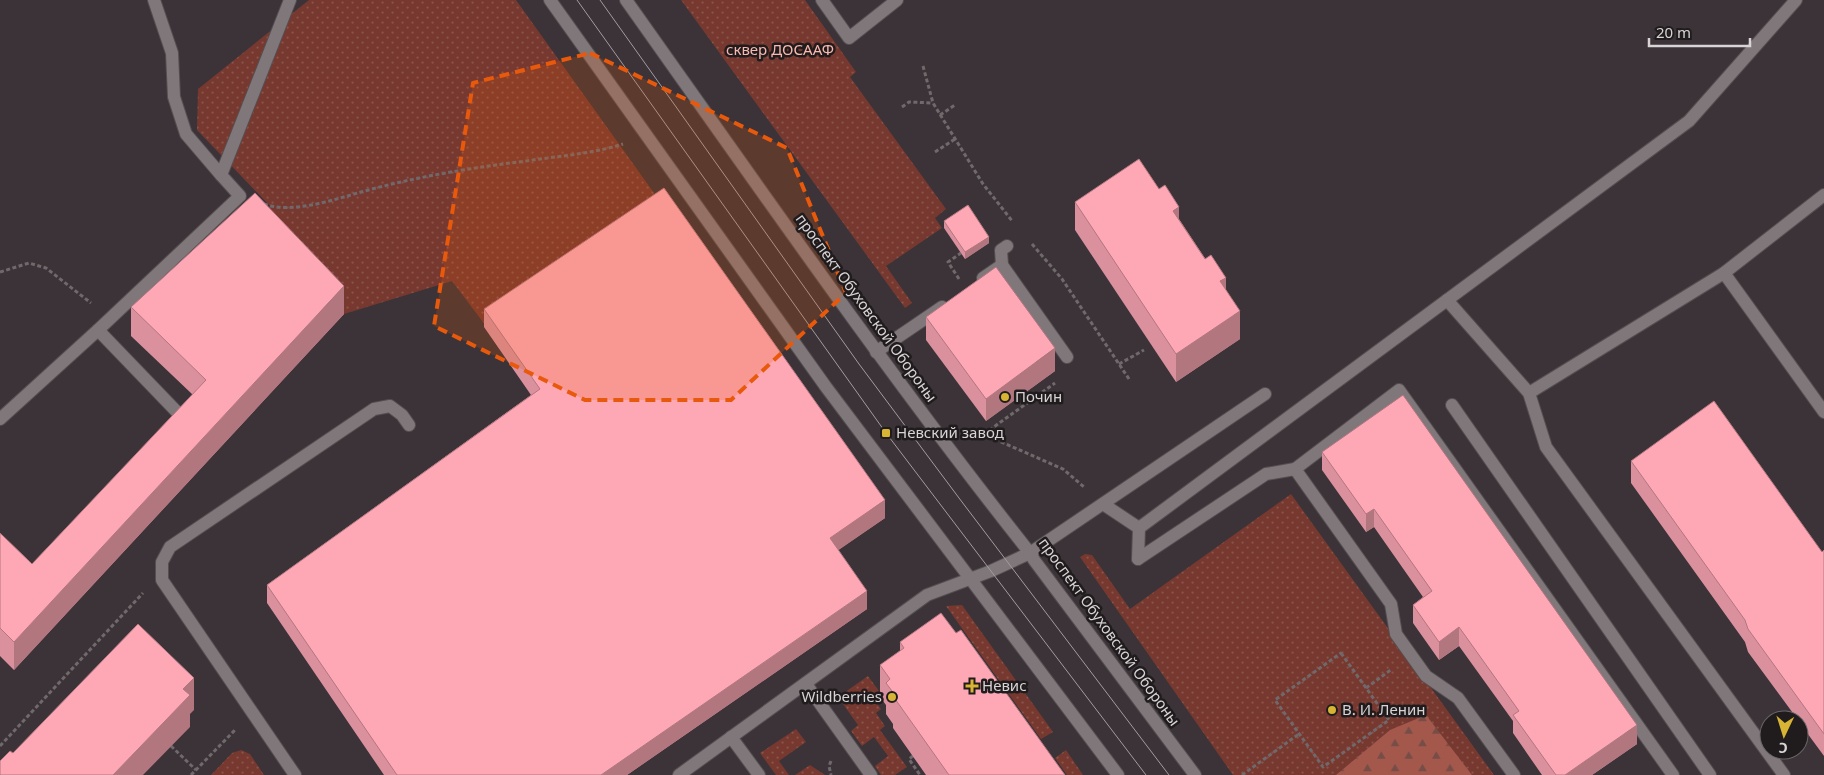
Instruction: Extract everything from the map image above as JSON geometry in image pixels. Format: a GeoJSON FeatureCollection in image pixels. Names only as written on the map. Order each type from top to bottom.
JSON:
{"type":"FeatureCollection","features":[{"type":"Feature","properties":{"kind":"main road"},"geometry":{"type":"LineString","coordinates":[[0,419],[98,330],[240,196],[186,134],[174,97],[172,52],[154,0]]}},
{"type":"Feature","properties":{"kind":"main road"},"geometry":{"type":"LineString","coordinates":[[221,175],[290,0]]}},
{"type":"Feature","properties":{"kind":"main road"},"geometry":{"type":"LineString","coordinates":[[550,0],[826,388],[1118,775]]}},
{"type":"Feature","properties":{"kind":"main road","name":"проспект Обуховской Обороны"},"geometry":{"type":"LineString","coordinates":[[626,0],[876,352],[1030,553],[1194,775]]}},
{"type":"Feature","properties":{"kind":"main road"},"geometry":{"type":"LineString","coordinates":[[822,0],[849,38],[898,0]]}},
{"type":"Feature","properties":{"kind":"main road"},"geometry":{"type":"LineString","coordinates":[[1139,528],[1689,121],[1796,0]]}},
{"type":"Feature","properties":{"kind":"main road"},"geometry":{"type":"LineString","coordinates":[[1529,393],[1724,273],[1824,195]]}},
{"type":"Feature","properties":{"kind":"main road"},"geometry":{"type":"LineString","coordinates":[[1007,246],[1001,250],[1002,265],[1067,357]]}},
{"type":"Feature","properties":{"kind":"main road"},"geometry":{"type":"LineString","coordinates":[[966,290],[1002,265]]}},
{"type":"Feature","properties":{"kind":"main road"},"geometry":{"type":"LineString","coordinates":[[1724,273],[1824,412]]}},
{"type":"Feature","properties":{"kind":"main road"},"geometry":{"type":"LineString","coordinates":[[1447,300],[1529,393],[1546,447],[1784,775]]}},
{"type":"Feature","properties":{"kind":"main road"},"geometry":{"type":"LineString","coordinates":[[876,352],[950,301]]}},
{"type":"Feature","properties":{"kind":"main road"},"geometry":{"type":"LineString","coordinates":[[98,330],[176,411]]}},
{"type":"Feature","properties":{"kind":"main road"},"geometry":{"type":"LineString","coordinates":[[1139,528],[1138,559],[1266,474],[1294,469],[1399,390],[1673,775]]}},
{"type":"Feature","properties":{"kind":"main road"},"geometry":{"type":"LineString","coordinates":[[679,775],[927,595],[969,580],[1030,553],[1265,394]]}},
{"type":"Feature","properties":{"kind":"main road"},"geometry":{"type":"LineString","coordinates":[[1452,405],[1710,775]]}},
{"type":"Feature","properties":{"kind":"main road"},"geometry":{"type":"LineString","coordinates":[[295,775],[162,580],[162,562],[170,547],[374,409],[390,406],[402,414],[409,425]]}},
{"type":"Feature","properties":{"kind":"main road"},"geometry":{"type":"LineString","coordinates":[[1294,469],[1391,604],[1396,634],[1426,676],[1458,698],[1514,775]]}},
{"type":"Feature","properties":{"kind":"main road"},"geometry":{"type":"LineString","coordinates":[[1103,504],[1139,528]]}},
{"type":"Feature","properties":{"kind":"main road"},"geometry":{"type":"LineString","coordinates":[[806,684],[871,775]]}},
{"type":"Feature","properties":{"kind":"main road"},"geometry":{"type":"LineString","coordinates":[[732,737],[759,775]]}},
{"type":"Feature","properties":{"kind":"path"},"geometry":{"type":"LineString","coordinates":[[902,107],[910,102],[933,104]]}},
{"type":"Feature","properties":{"kind":"path"},"geometry":{"type":"LineString","coordinates":[[940,115],[955,105]]}},
{"type":"Feature","properties":{"kind":"path"},"geometry":{"type":"LineString","coordinates":[[935,152],[955,139]]}},
{"type":"Feature","properties":{"kind":"path"},"geometry":{"type":"LineString","coordinates":[[240,196],[277,208],[328,202],[391,184],[452,171],[566,155],[613,147],[625,143]]}},
{"type":"Feature","properties":{"kind":"path"},"geometry":{"type":"LineString","coordinates":[[961,253],[948,262],[966,290]]}},
{"type":"Feature","properties":{"kind":"path"},"geometry":{"type":"LineString","coordinates":[[0,272],[29,262],[46,268],[92,304],[115,314]]}},
{"type":"Feature","properties":{"kind":"path"},"geometry":{"type":"LineString","coordinates":[[1119,364],[1144,350]]}},
{"type":"Feature","properties":{"kind":"path"},"geometry":{"type":"LineString","coordinates":[[1055,382],[983,434],[1064,469],[1103,504]]}},
{"type":"Feature","properties":{"kind":"path"},"geometry":{"type":"LineString","coordinates":[[0,746],[144,592],[162,580]]}},
{"type":"Feature","properties":{"kind":"path"},"geometry":{"type":"LineString","coordinates":[[1341,653],[1389,720],[1323,767],[1299,734],[1275,700],[1341,653]]}},
{"type":"Feature","properties":{"kind":"path"},"geometry":{"type":"LineString","coordinates":[[191,775],[237,727]]}},
{"type":"Feature","properties":{"kind":"path"},"geometry":{"type":"LineString","coordinates":[[1242,775],[1299,734]]}},
{"type":"Feature","properties":{"kind":"path"},"geometry":{"type":"LineString","coordinates":[[171,746],[196,770]]}},
{"type":"Feature","properties":{"kind":"path"},"geometry":{"type":"LineString","coordinates":[[913,756],[909,759],[920,775]]}},
{"type":"Feature","properties":{"kind":"highlighted area"},"geometry":{"type":"Polygon","coordinates":[[[590,53],[787,148],[846,293],[731,400],[585,400],[434,326],[473,83],[590,53]]]}},
{"type":"Feature","properties":{"kind":"green space"},"geometry":{"type":"Polygon","coordinates":[[[309,0],[516,0],[664,207],[486,326],[452,281],[344,314],[255,221],[270,206],[197,130],[198,89],[309,0]]]}},
{"type":"Feature","properties":{"kind":"green space","name":"сквер ДОСААФ"},"geometry":{"type":"Polygon","coordinates":[[[681,0],[805,0],[856,72],[850,77],[946,209],[935,218],[942,228],[886,266],[912,303],[905,308],[681,0]]]}},
{"type":"Feature","properties":{"kind":"green space"},"geometry":{"type":"Polygon","coordinates":[[[1291,494],[1494,775],[1233,775],[1080,557],[1085,554],[1092,555],[1130,609],[1291,494]]]}},
{"type":"Feature","properties":{"kind":"green space"},"geometry":{"type":"Polygon","coordinates":[[[962,605],[1053,732],[1041,739],[946,606],[962,605]]]}},
{"type":"Feature","properties":{"kind":"green space"},"geometry":{"type":"Polygon","coordinates":[[[868,676],[879,691],[872,696],[881,709],[876,713],[885,726],[880,730],[907,767],[895,775],[881,775],[875,766],[888,756],[874,737],[862,746],[851,731],[858,725],[838,697],[868,676]]]}},
{"type":"Feature","properties":{"kind":"green space"},"geometry":{"type":"Polygon","coordinates":[[[1426,715],[1472,775],[1336,775],[1390,730],[1426,715]]]}},
{"type":"Feature","properties":{"kind":"green space"},"geometry":{"type":"Polygon","coordinates":[[[796,729],[806,742],[779,761],[789,775],[776,775],[760,753],[796,729]]]}},
{"type":"Feature","properties":{"kind":"green space"},"geometry":{"type":"Polygon","coordinates":[[[241,750],[250,754],[264,775],[211,775],[232,753],[241,750]]]}},
{"type":"Feature","properties":{"kind":"green space"},"geometry":{"type":"Polygon","coordinates":[[[1066,750],[1083,775],[1067,775],[1055,758],[1066,750]]]}},
{"type":"Feature","properties":{"kind":"green space"},"geometry":{"type":"Polygon","coordinates":[[[810,765],[825,775],[795,775],[810,765]]]}},
{"type":"Feature","properties":{"kind":"building"},"geometry":{"type":"Polygon","coordinates":[[[1139,159],[1159,189],[1165,185],[1179,207],[1173,211],[1205,259],[1211,255],[1226,278],[1220,281],[1240,311],[1176,354],[1075,202],[1139,159]]]}},
{"type":"Feature","properties":{"kind":"building"},"geometry":{"type":"Polygon","coordinates":[[[664,188],[885,500],[830,538],[867,591],[601,775],[397,775],[267,585],[540,389],[484,309],[664,188]]]}},
{"type":"Feature","properties":{"kind":"building"},"geometry":{"type":"Polygon","coordinates":[[[255,193],[344,286],[14,642],[0,628],[0,533],[32,564],[206,380],[131,307],[255,193]]]}},
{"type":"Feature","properties":{"kind":"building"},"geometry":{"type":"Polygon","coordinates":[[[968,205],[989,237],[965,252],[944,221],[968,205]]]}},
{"type":"Feature","properties":{"kind":"building"},"geometry":{"type":"Polygon","coordinates":[[[996,267],[1055,348],[986,399],[926,317],[996,267]]]}},
{"type":"Feature","properties":{"kind":"building"},"geometry":{"type":"Polygon","coordinates":[[[1403,395],[1637,725],[1565,775],[1556,775],[1513,715],[1519,711],[1459,627],[1439,642],[1413,605],[1432,591],[1374,509],[1366,514],[1322,452],[1403,395]]]}},
{"type":"Feature","properties":{"kind":"building"},"geometry":{"type":"Polygon","coordinates":[[[1714,401],[1822,552],[1824,550],[1824,734],[1809,713],[1809,710],[1807,710],[1748,629],[1745,620],[1631,461],[1714,401]]]}},
{"type":"Feature","properties":{"kind":"building"},"geometry":{"type":"Polygon","coordinates":[[[941,613],[956,633],[961,630],[1065,775],[949,775],[893,696],[895,695],[886,683],[890,679],[880,665],[904,648],[900,642],[941,613]]]}},
{"type":"Feature","properties":{"kind":"building"},"geometry":{"type":"Polygon","coordinates":[[[138,624],[194,678],[183,689],[190,695],[113,775],[0,775],[0,761],[10,751],[13,753],[138,624]]]}},
{"type":"Feature","properties":{"kind":"tram line"},"geometry":{"type":"LineString","coordinates":[[577,0],[886,433],[1146,775]]}},
{"type":"Feature","properties":{"kind":"tram line"},"geometry":{"type":"LineString","coordinates":[[600,0],[859,364],[1169,775]]}},
{"type":"Feature","properties":{"kind":"place","name":"Почин"},"geometry":{"type":"Point","coordinates":[1005,397]}},
{"type":"Feature","properties":{"kind":"place","name":"Невский завод"},"geometry":{"type":"Point","coordinates":[886,433]}},
{"type":"Feature","properties":{"kind":"place","name":"Невис"},"geometry":{"type":"Point","coordinates":[972,686]}},
{"type":"Feature","properties":{"kind":"place","name":"Wildberries"},"geometry":{"type":"Point","coordinates":[892,697]}},
{"type":"Feature","properties":{"kind":"place","name":"В. И. Ленин"},"geometry":{"type":"Point","coordinates":[1332,710]}}]}
